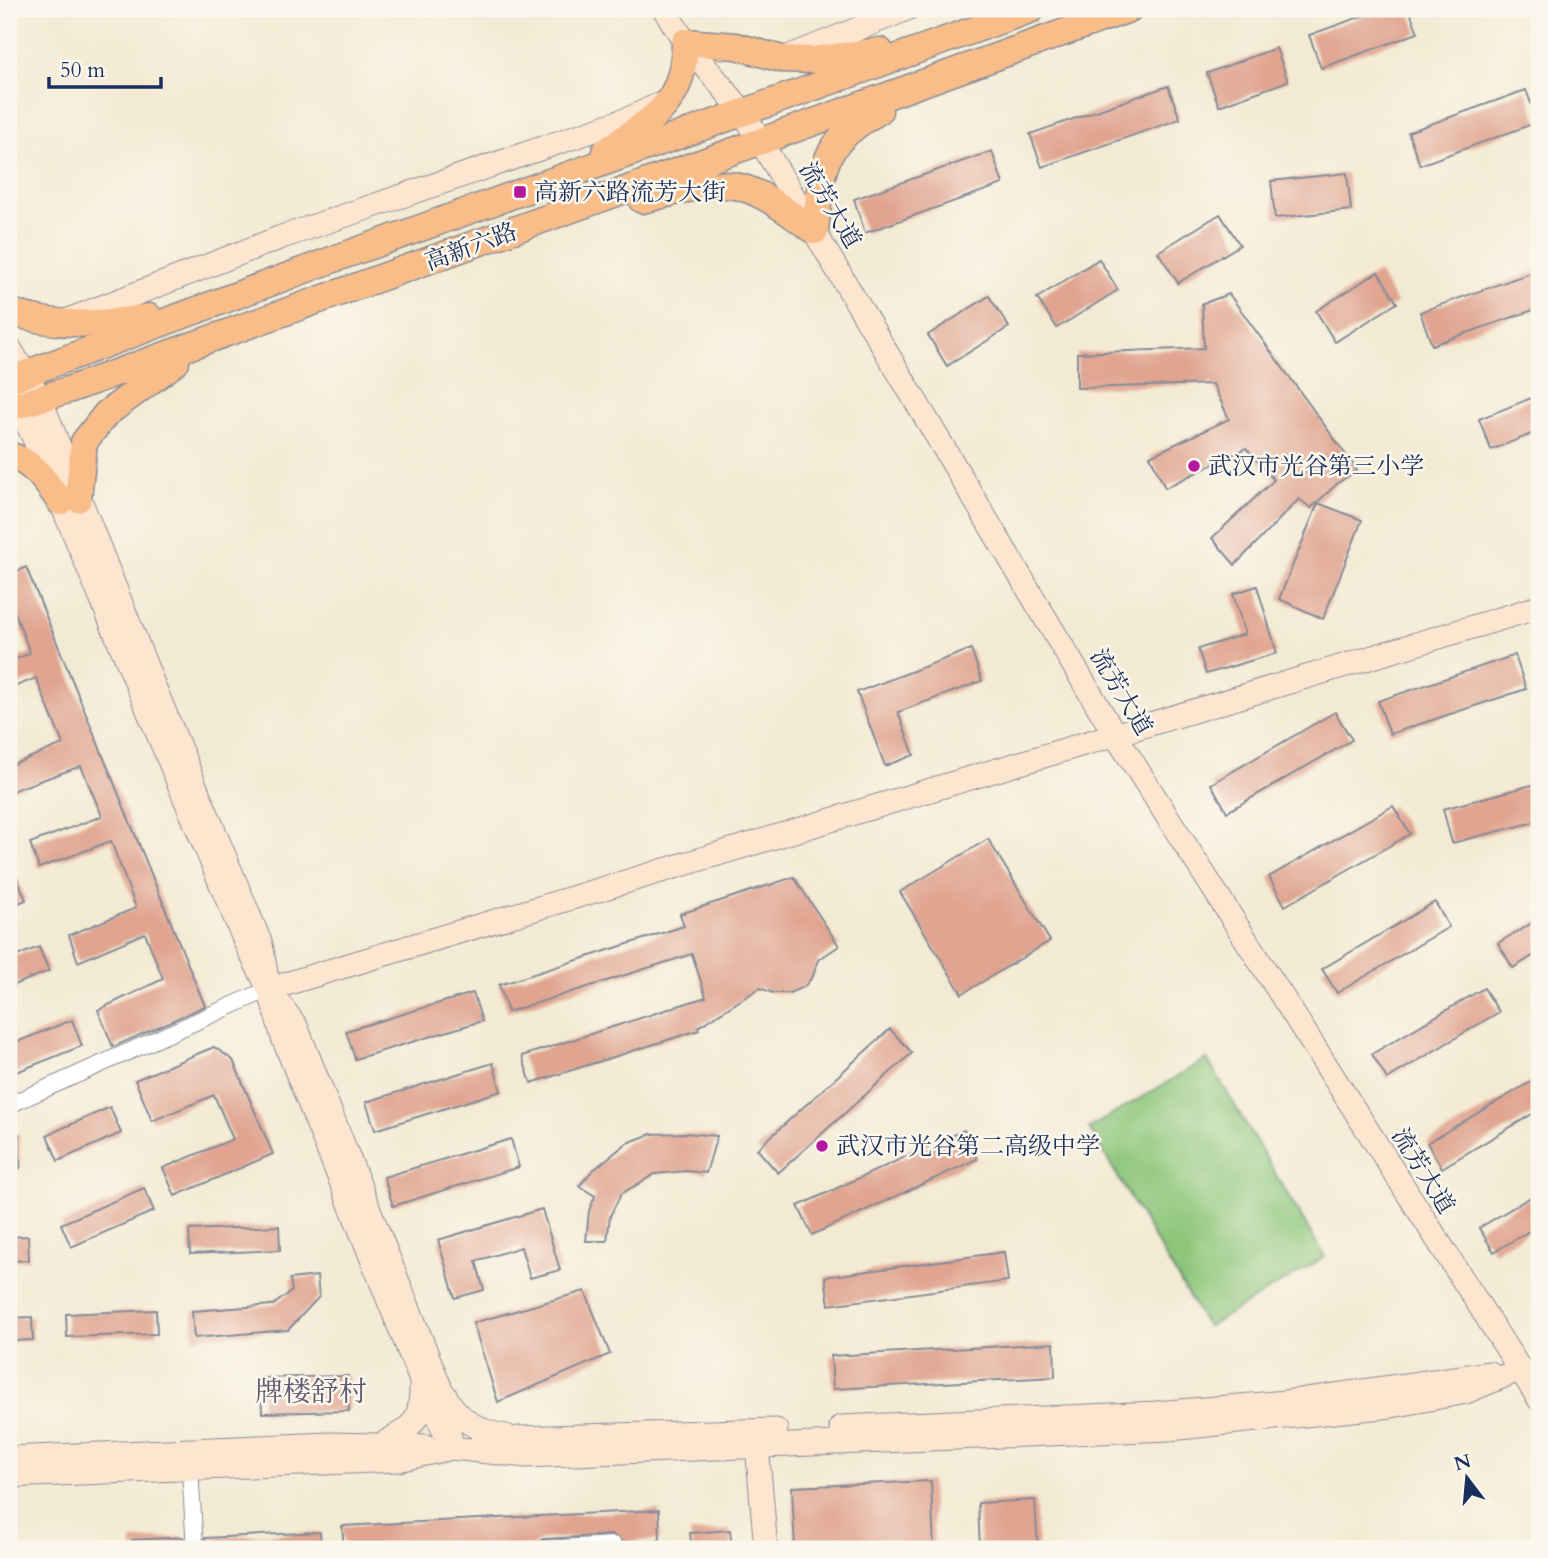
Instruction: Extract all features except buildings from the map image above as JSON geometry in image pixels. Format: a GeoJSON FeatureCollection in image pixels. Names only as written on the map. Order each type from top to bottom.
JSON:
{"type":"FeatureCollection","features":[{"type":"Feature","properties":{"kind":"main road","name":"流芳大道"},"geometry":{"type":"LineString","coordinates":[[664,9],[685,42],[743,112],[1114,733],[1468,1292],[1533,1386]]}},
{"type":"Feature","properties":{"kind":"main road"},"geometry":{"type":"LineString","coordinates":[[782,59],[906,9]]}},
{"type":"Feature","properties":{"kind":"main road","name":"高新六路"},"geometry":{"type":"LineString","coordinates":[[18,393],[206,308],[580,170],[1032,9]]}},
{"type":"Feature","properties":{"kind":"main road","name":"高新六路"},"geometry":{"type":"LineString","coordinates":[[18,393],[213,338],[1129,9]]}},
{"type":"Feature","properties":{"kind":"main road"},"geometry":{"type":"LineString","coordinates":[[580,170],[649,120],[674,97],[684,72],[685,42],[736,46],[782,59],[813,60],[930,45]]}},
{"type":"Feature","properties":{"kind":"main road"},"geometry":{"type":"LineString","coordinates":[[545,220],[701,187],[736,186],[759,194],[815,231],[826,155],[855,125],[939,78]]}},
{"type":"Feature","properties":{"kind":"main road"},"geometry":{"type":"LineString","coordinates":[[61,323],[279,239],[630,118],[674,97]]}},
{"type":"Feature","properties":{"kind":"main road"},"geometry":{"type":"LineString","coordinates":[[9,310],[27,317],[61,323],[107,324],[206,308]]}},
{"type":"Feature","properties":{"kind":"main road"},"geometry":{"type":"LineString","coordinates":[[69,500],[84,442],[106,414],[147,381],[213,338]]}},
{"type":"Feature","properties":{"kind":"main road"},"geometry":{"type":"LineString","coordinates":[[9,347],[18,393],[69,500],[261,944],[270,989],[296,1026],[452,1448]]}},
{"type":"Feature","properties":{"kind":"main road"},"geometry":{"type":"LineString","coordinates":[[9,455],[22,459],[69,500]]}},
{"type":"Feature","properties":{"kind":"main road"},"geometry":{"type":"LineString","coordinates":[[270,989],[1539,607]]}},
{"type":"Feature","properties":{"kind":"main road"},"geometry":{"type":"LineString","coordinates":[[430,1383],[460,1417],[491,1433],[519,1438]]}},
{"type":"Feature","properties":{"kind":"main road"},"geometry":{"type":"LineString","coordinates":[[384,1443],[416,1422],[430,1383]]}},
{"type":"Feature","properties":{"kind":"main road"},"geometry":{"type":"LineString","coordinates":[[9,1476],[398,1460],[452,1448],[519,1438],[1156,1413],[1533,1386]]}},
{"type":"Feature","properties":{"kind":"main road"},"geometry":{"type":"LineString","coordinates":[[9,1458],[384,1443],[526,1456],[1183,1428],[1392,1406],[1466,1392],[1533,1386]]}},
{"type":"Feature","properties":{"kind":"main road"},"geometry":{"type":"LineString","coordinates":[[757,1446],[766,1549]]}},
{"type":"Feature","properties":{"kind":"street"},"geometry":{"type":"LineString","coordinates":[[9,1105],[270,989]]}},
{"type":"Feature","properties":{"kind":"street"},"geometry":{"type":"LineString","coordinates":[[190,1468],[195,1549]]}},
{"type":"Feature","properties":{"kind":"street"},"geometry":{"type":"LineString","coordinates":[[544,1549],[614,1545],[614,1549]]}},
{"type":"Feature","properties":{"kind":"green space"},"geometry":{"type":"Polygon","coordinates":[[[1207,1059],[1325,1257],[1207,1327],[1089,1128],[1207,1059]]]}},
{"type":"Feature","properties":{"kind":"place","name":"高新六路流芳大街"},"geometry":{"type":"Point","coordinates":[520,192]}},
{"type":"Feature","properties":{"kind":"place","name":"武汉市光谷第三小学"},"geometry":{"type":"Point","coordinates":[1194,466]}},
{"type":"Feature","properties":{"kind":"place","name":"武汉市光谷第二高级中学"},"geometry":{"type":"Point","coordinates":[822,1146]}},
{"type":"Feature","properties":{"kind":"district","name":"牌楼舒村"},"geometry":{"type":"Point","coordinates":[311,1392]}}]}
